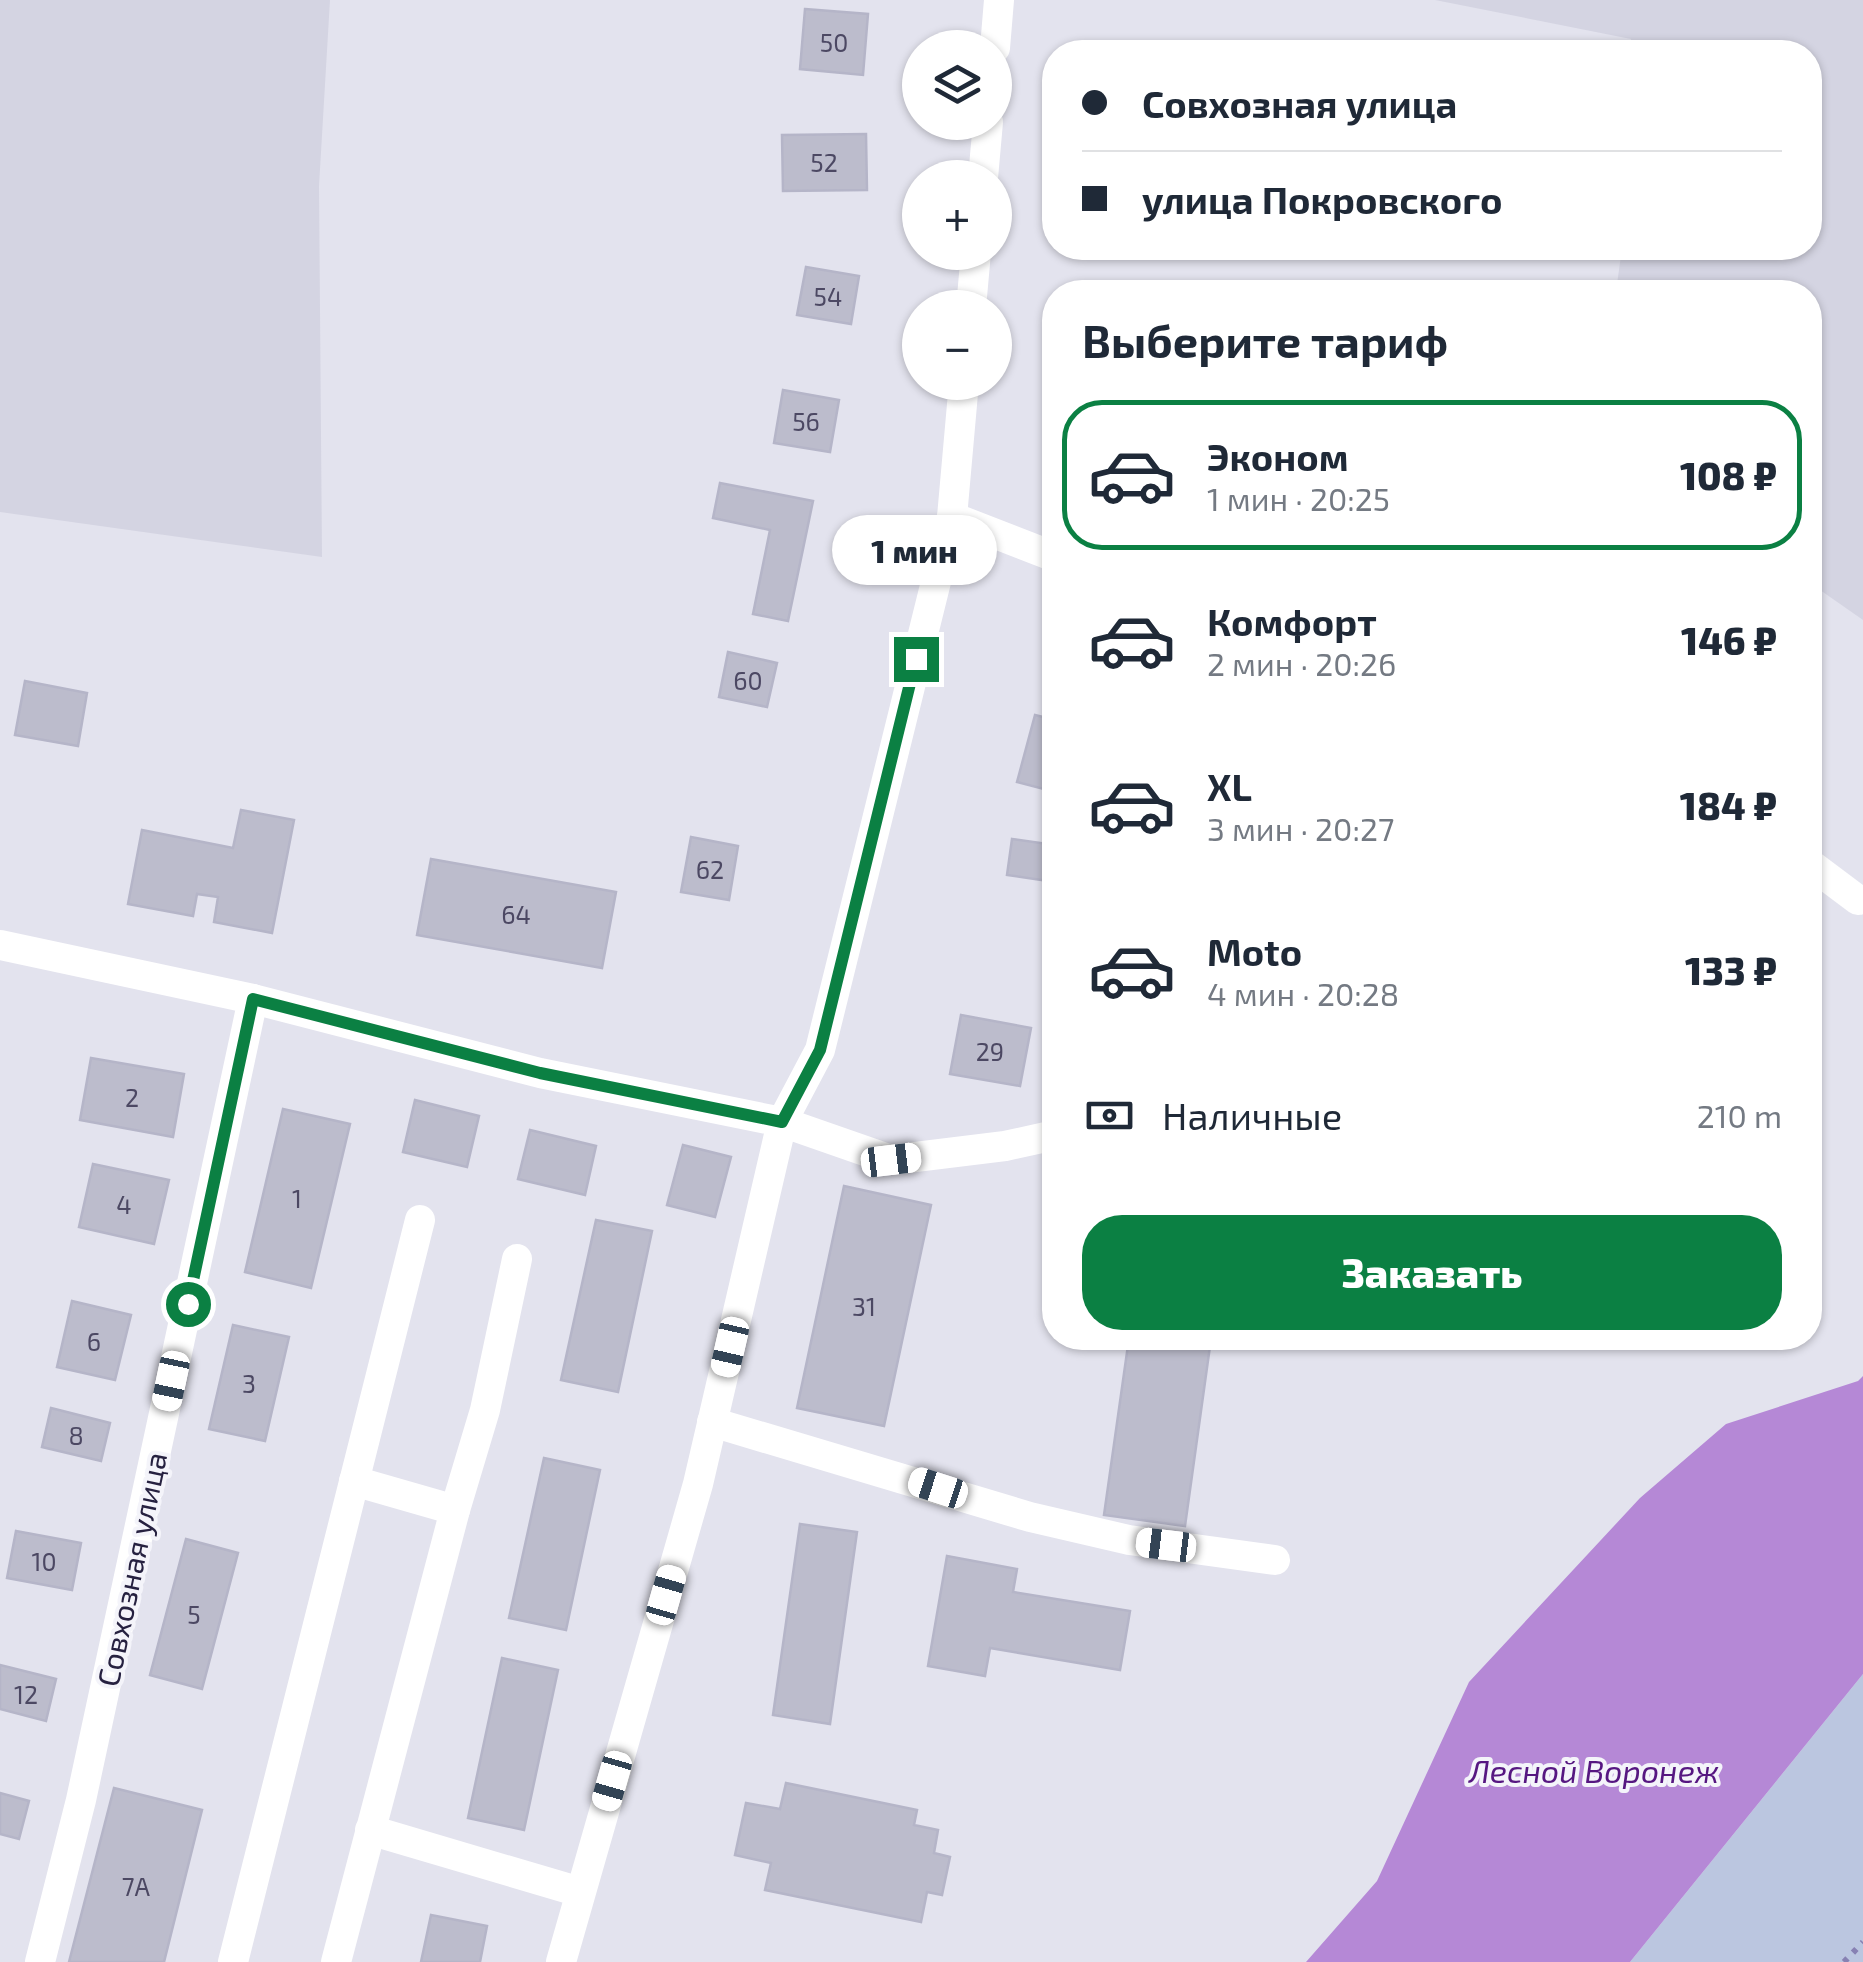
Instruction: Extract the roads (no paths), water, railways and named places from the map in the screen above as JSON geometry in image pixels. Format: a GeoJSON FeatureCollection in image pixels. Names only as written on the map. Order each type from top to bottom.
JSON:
{"type":"FeatureCollection","features":[{"type":"Feature","properties":{"kind":"street"},"geometry":{"type":"LineString","coordinates":[[996,30],[999,0]]}},
{"type":"Feature","properties":{"kind":"street"},"geometry":{"type":"LineString","coordinates":[[561,1962],[698,1484],[782,1122],[820,1050],[952,516],[962,400]]}},
{"type":"Feature","properties":{"kind":"street"},"geometry":{"type":"LineString","coordinates":[[952,516],[1042,552]]}},
{"type":"Feature","properties":{"kind":"street"},"geometry":{"type":"LineString","coordinates":[[1822,873],[1858,900]]}},
{"type":"Feature","properties":{"kind":"street"},"geometry":{"type":"LineString","coordinates":[[0,944],[253,999],[540,1073],[782,1122],[891,1160],[1042,1138]]}},
{"type":"Feature","properties":{"kind":"street","name":"Совхозная улица"},"geometry":{"type":"LineString","coordinates":[[40,1962],[81,1800],[253,999]]}},
{"type":"Feature","properties":{"kind":"street"},"geometry":{"type":"LineString","coordinates":[[232,1962],[420,1220]]}},
{"type":"Feature","properties":{"kind":"street"},"geometry":{"type":"LineString","coordinates":[[336,1962],[485,1410],[517,1259]]}},
{"type":"Feature","properties":{"kind":"street"},"geometry":{"type":"LineString","coordinates":[[712,1422],[1030,1517],[1129,1540],[1275,1560]]}},
{"type":"Feature","properties":{"kind":"street"},"geometry":{"type":"LineString","coordinates":[[354,1481],[455,1510]]}},
{"type":"Feature","properties":{"kind":"street"},"geometry":{"type":"LineString","coordinates":[[370,1830],[580,1892]]}},
{"type":"Feature","properties":{"kind":"water","name":"Лесной Воронеж"},"geometry":{"type":"Polygon","coordinates":[[[1863,1376],[1863,1674],[1630,1962],[1306,1962],[1377,1881],[1469,1682],[1640,1498],[1726,1424],[1858,1381],[1863,1376]]]}}]}
